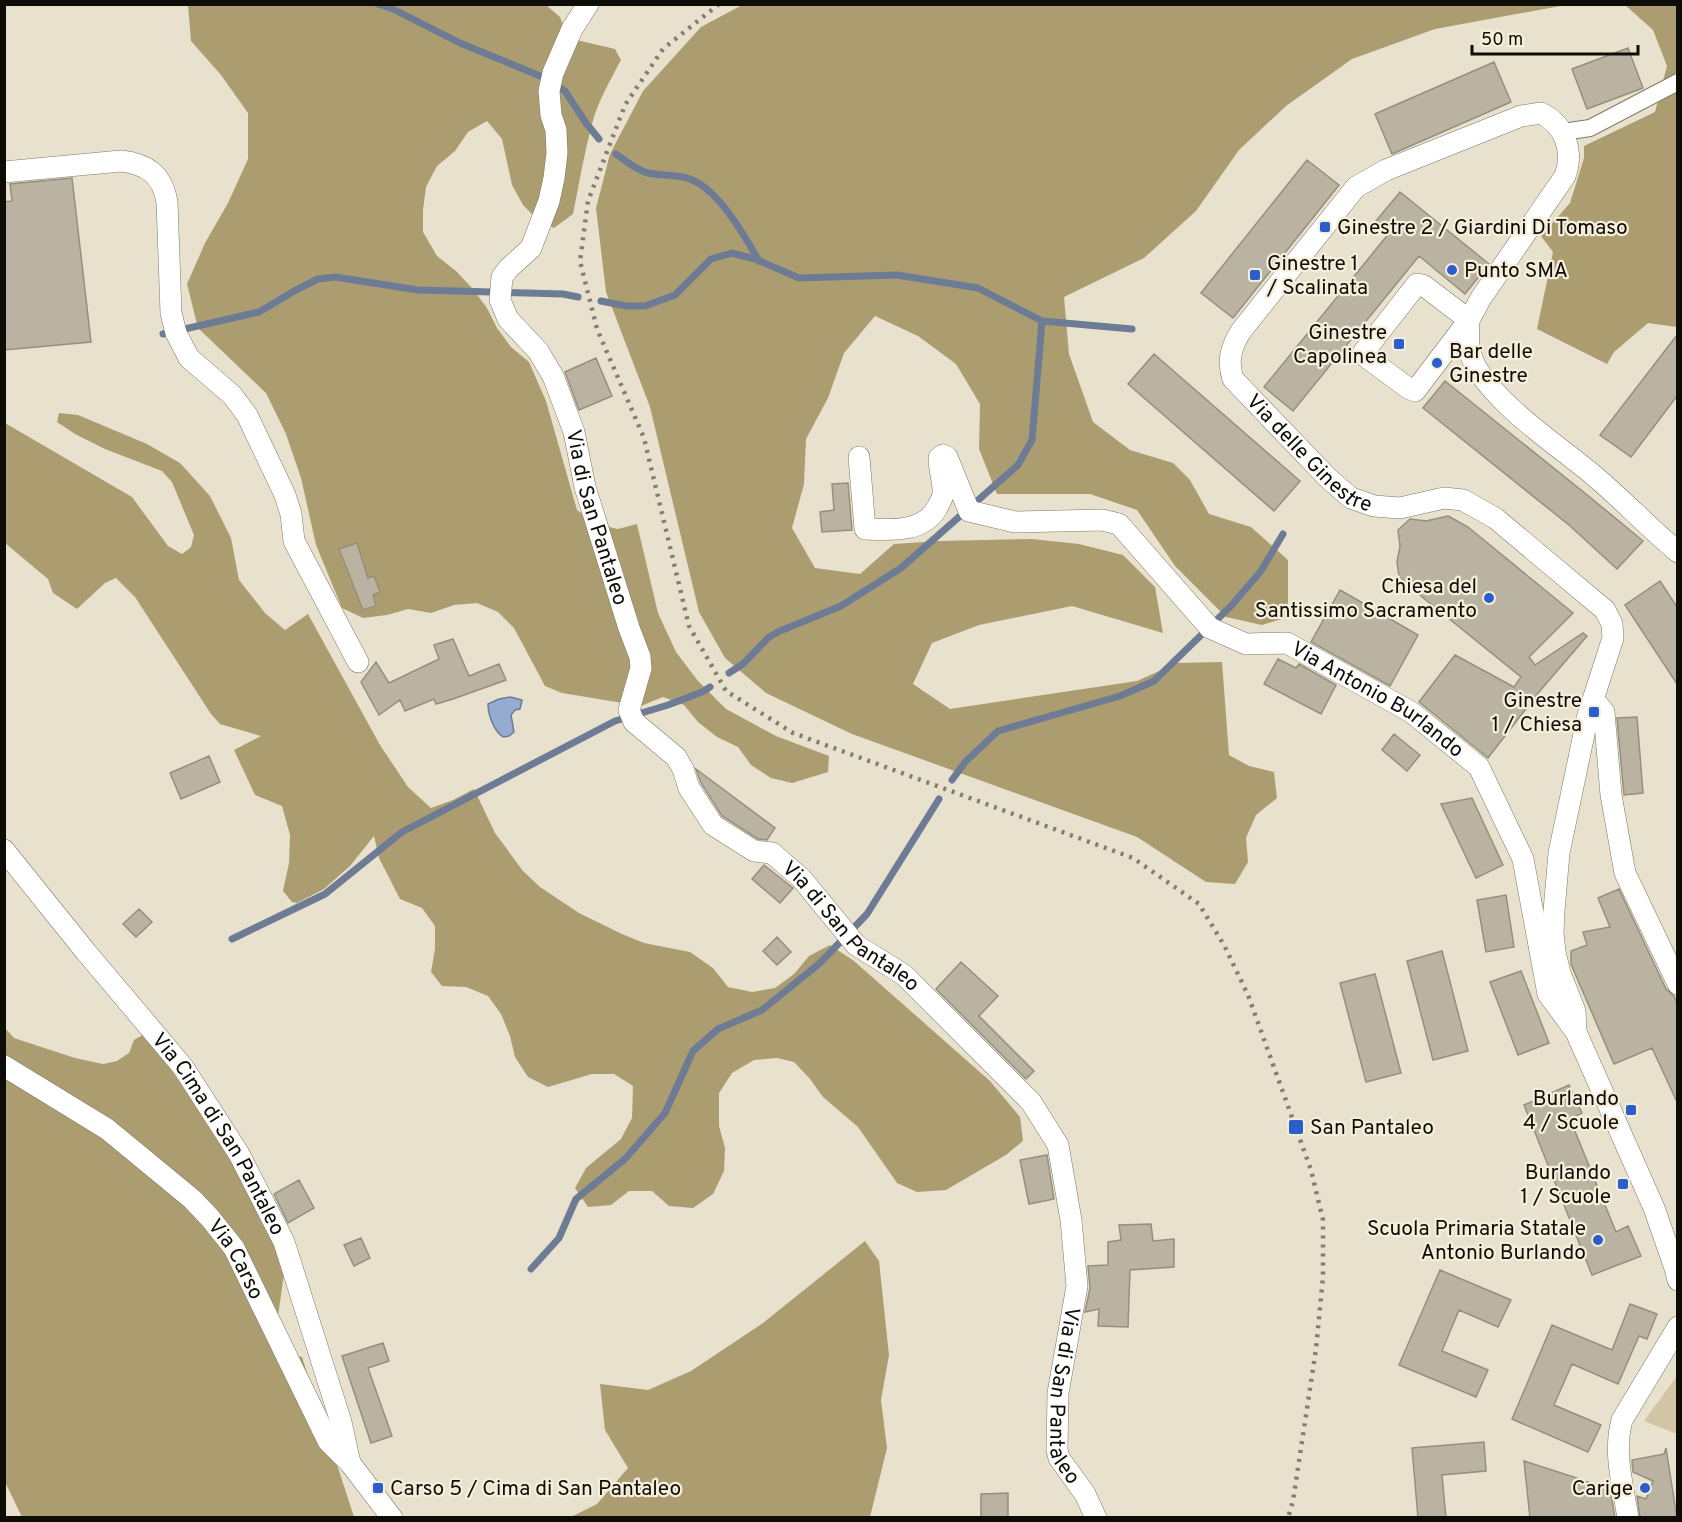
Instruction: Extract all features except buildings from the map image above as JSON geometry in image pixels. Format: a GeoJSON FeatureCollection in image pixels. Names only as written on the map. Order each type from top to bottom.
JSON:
{"type":"FeatureCollection","features":[{"type":"Feature","properties":{"kind":"street","name":"Via di San Pantaleo"},"geometry":{"type":"LineString","coordinates":[[588,4],[572,29],[553,73],[549,91],[550,115],[556,130],[557,153],[549,201],[531,248],[508,268],[502,277],[500,300],[508,319],[538,351],[553,376],[574,432],[585,487],[640,657],[640,668],[628,710],[630,716],[634,722],[676,757],[683,769],[689,788],[713,825],[754,851],[772,853],[801,878],[856,945],[903,975],[1031,1102],[1058,1145],[1071,1220],[1077,1286],[1058,1392],[1057,1450],[1059,1458],[1085,1494],[1096,1518]]}},
{"type":"Feature","properties":{"kind":"street"},"geometry":{"type":"LineString","coordinates":[[1469,320],[1423,285],[1417,284],[1363,353],[1405,386],[1415,391],[1469,320],[1481,298],[1565,177],[1569,157],[1563,132],[1590,128],[1677,82]]}},
{"type":"Feature","properties":{"kind":"street","name":"Via delle Ginestre"},"geometry":{"type":"LineString","coordinates":[[1563,132],[1557,124],[1540,113],[1521,116],[1386,170],[1356,187],[1241,331],[1229,360],[1233,380],[1329,479],[1351,498],[1374,506],[1400,508],[1444,498],[1463,500],[1495,518],[1605,610],[1612,624],[1613,638],[1588,715],[1559,852],[1554,911],[1555,952],[1560,973],[1575,1011],[1576,1032]]}},
{"type":"Feature","properties":{"kind":"street"},"geometry":{"type":"LineString","coordinates":[[4,172],[121,161],[137,163],[150,169],[157,177],[165,191],[167,202],[171,313],[176,333],[189,358],[232,395],[247,415],[285,495],[291,514],[294,541],[358,662]]}},
{"type":"Feature","properties":{"kind":"street"},"geometry":{"type":"LineString","coordinates":[[1469,320],[1470,356],[1495,392],[1594,476],[1675,550],[1674,565],[1677,571]]}},
{"type":"Feature","properties":{"kind":"street","name":"Via Antonio Burlando"},"geometry":{"type":"LineString","coordinates":[[859,457],[865,529],[900,530],[910,528],[929,518],[943,495],[939,458],[943,455],[947,457],[969,511],[1015,522],[1102,520],[1119,524],[1210,628],[1246,644],[1287,643],[1411,712],[1479,767],[1523,859],[1548,994],[1576,1032],[1654,1208],[1677,1280]]}},
{"type":"Feature","properties":{"kind":"street"},"geometry":{"type":"LineString","coordinates":[[1594,700],[1604,712],[1611,795],[1625,873],[1677,984]]}},
{"type":"Feature","properties":{"kind":"street","name":"Via Cima di San Pantaleo"},"geometry":{"type":"LineString","coordinates":[[4,850],[183,1067],[239,1154],[284,1242],[341,1422],[350,1463]]}},
{"type":"Feature","properties":{"kind":"street","name":"Via Carso"},"geometry":{"type":"LineString","coordinates":[[4,1066],[107,1129],[192,1199],[210,1218],[234,1248],[328,1441],[350,1463],[392,1518]]}},
{"type":"Feature","properties":{"kind":"street"},"geometry":{"type":"LineString","coordinates":[[1628,1518],[1619,1457],[1618,1432],[1622,1420],[1677,1327]]}},
{"type":"Feature","properties":{"kind":"shaded area"},"geometry":{"type":"Polygon","coordinates":[[[188,5],[546,5],[560,17],[568,38],[615,49],[621,60],[595,116],[586,146],[573,214],[554,228],[537,219],[523,205],[512,185],[502,139],[487,121],[468,132],[455,151],[437,166],[426,187],[423,232],[437,256],[472,288],[511,347],[529,362],[546,401],[577,510],[596,524],[618,529],[637,524],[658,613],[676,652],[698,681],[726,709],[776,736],[829,756],[828,772],[792,783],[771,778],[751,765],[738,747],[717,737],[698,722],[684,705],[663,697],[641,706],[562,693],[545,686],[514,628],[498,612],[477,603],[454,605],[431,613],[408,609],[363,618],[342,608],[316,545],[301,478],[286,434],[266,393],[198,328],[187,284],[205,243],[228,203],[248,159],[248,113],[221,75],[191,41],[188,5]]]}},
{"type":"Feature","properties":{"kind":"shaded area"},"geometry":{"type":"Polygon","coordinates":[[[742,5],[1566,5],[1435,29],[1352,59],[1286,106],[1239,150],[1196,211],[1144,258],[1064,297],[1069,354],[1093,422],[1130,450],[1173,463],[1190,480],[1209,514],[1251,527],[1288,560],[1288,617],[1262,625],[1226,617],[1175,566],[1137,510],[1090,494],[997,494],[979,449],[980,404],[956,364],[918,336],[875,316],[844,353],[828,398],[806,439],[804,484],[792,528],[815,568],[860,574],[894,544],[1032,539],[1079,544],[1123,555],[1155,587],[1163,633],[1072,606],[979,625],[932,643],[913,684],[950,709],[1137,681],[1177,663],[1222,662],[1229,755],[1249,766],[1274,772],[1277,798],[1256,815],[1246,838],[1248,862],[1235,884],[1206,882],[1137,837],[852,734],[766,693],[725,658],[699,612],[650,407],[606,292],[596,208],[610,154],[643,91],[701,27],[742,5]]]}},
{"type":"Feature","properties":{"kind":"shaded area"},"geometry":{"type":"Polygon","coordinates":[[[1625,5],[1677,5],[1677,327],[1648,323],[1614,352],[1607,364],[1537,329],[1553,252],[1541,236],[1570,203],[1584,158],[1584,146],[1655,112],[1667,66],[1653,30],[1625,5]]]}},
{"type":"Feature","properties":{"kind":"shaded area"},"geometry":{"type":"Polygon","coordinates":[[[59,413],[78,415],[147,444],[180,463],[210,496],[231,538],[239,580],[265,613],[285,630],[308,614],[380,745],[408,787],[431,808],[474,789],[495,833],[523,871],[540,887],[579,913],[622,934],[644,943],[690,952],[713,968],[728,987],[752,992],[775,988],[794,974],[809,956],[830,945],[854,961],[990,1081],[1020,1117],[1023,1141],[1006,1155],[946,1190],[917,1192],[897,1183],[858,1127],[823,1097],[794,1062],[777,1058],[754,1060],[732,1073],[719,1093],[719,1126],[725,1148],[724,1171],[713,1194],[693,1208],[669,1206],[652,1191],[629,1191],[611,1205],[588,1207],[575,1188],[586,1168],[621,1139],[632,1118],[633,1086],[614,1074],[592,1074],[548,1087],[528,1077],[515,1057],[501,1014],[488,996],[466,987],[442,986],[431,972],[435,949],[435,926],[422,908],[400,899],[379,858],[374,836],[350,866],[324,889],[297,903],[292,902],[283,891],[289,863],[290,835],[282,806],[255,795],[234,750],[261,736],[220,724],[211,714],[135,597],[116,578],[105,583],[77,609],[53,593],[48,579],[5,543],[5,423],[132,497],[168,546],[182,554],[191,547],[194,535],[172,482],[162,471],[105,449],[75,434],[57,422],[59,413]]]}},
{"type":"Feature","properties":{"kind":"shaded area"},"geometry":{"type":"Polygon","coordinates":[[[5,1028],[14,1038],[75,1058],[103,1064],[117,1061],[129,1053],[134,1040],[146,1033],[233,1160],[268,1226],[284,1273],[278,1317],[290,1355],[302,1357],[354,1517],[22,1517],[5,1482],[5,1028]]]}},
{"type":"Feature","properties":{"kind":"shaded area"},"geometry":{"type":"Polygon","coordinates":[[[865,1241],[879,1261],[889,1355],[881,1400],[887,1448],[870,1517],[571,1517],[597,1504],[628,1468],[605,1430],[600,1384],[648,1390],[691,1371],[763,1323],[865,1241]]]}},
{"type":"Feature","properties":{"kind":"shaded area"},"geometry":{"type":"Polygon","coordinates":[[[1677,1376],[1678,1434],[1644,1421],[1677,1376]]]}},
{"type":"Feature","properties":{"kind":"water"},"geometry":{"type":"Polygon","coordinates":[[[510,697],[522,700],[520,709],[515,710],[511,715],[514,732],[503,737],[492,722],[488,704],[510,697]]]}},
{"type":"Feature","properties":{"kind":"waterway"},"geometry":{"type":"LineString","coordinates":[[378,4],[393,9],[460,43],[545,78],[565,91],[599,139]]}},
{"type":"Feature","properties":{"kind":"waterway"},"geometry":{"type":"LineString","coordinates":[[616,154],[644,172],[685,177],[701,185],[730,214],[759,261]]}},
{"type":"Feature","properties":{"kind":"waterway"},"geometry":{"type":"LineString","coordinates":[[601,301],[626,306],[645,306],[675,295],[711,259],[732,253],[755,259],[799,278],[897,275],[978,288],[1042,321],[1132,329]]}},
{"type":"Feature","properties":{"kind":"waterway"},"geometry":{"type":"LineString","coordinates":[[163,334],[259,312],[318,279],[335,277],[418,290],[563,294],[578,297]]}},
{"type":"Feature","properties":{"kind":"waterway"},"geometry":{"type":"LineString","coordinates":[[729,673],[743,664],[769,637],[841,606],[901,568],[1018,465],[1032,440],[1042,321]]}},
{"type":"Feature","properties":{"kind":"waterway"},"geometry":{"type":"LineString","coordinates":[[952,780],[965,762],[998,731],[1120,696],[1154,681],[1231,606],[1261,571],[1283,534]]}},
{"type":"Feature","properties":{"kind":"waterway"},"geometry":{"type":"LineString","coordinates":[[232,939],[325,894],[402,832],[615,721],[668,705],[710,687]]}},
{"type":"Feature","properties":{"kind":"waterway"},"geometry":{"type":"LineString","coordinates":[[531,1269],[559,1238],[576,1199],[625,1159],[665,1113],[693,1051],[718,1029],[762,1010],[820,963],[867,914],[939,799]]}},
{"type":"Feature","properties":{"kind":"railway"},"geometry":{"type":"LineString","coordinates":[[719,4],[663,49],[625,105],[588,201],[580,261],[597,329],[644,438],[689,626],[726,691],[793,733],[1133,858],[1199,904],[1224,945],[1248,995],[1311,1170],[1323,1220],[1323,1277],[1316,1349],[1293,1501],[1288,1518]]}},
{"type":"Feature","properties":{"kind":"place","name":"Ginestre 2 / Giardini Di Tomaso"},"geometry":{"type":"Point","coordinates":[1325,227]}},
{"type":"Feature","properties":{"kind":"place","name":"Punto SMA"},"geometry":{"type":"Point","coordinates":[1452,270]}},
{"type":"Feature","properties":{"kind":"place","name":"Ginestre 1 / Scalinata"},"geometry":{"type":"Point","coordinates":[1255,275]}},
{"type":"Feature","properties":{"kind":"place","name":"Ginestre Capolinea"},"geometry":{"type":"Point","coordinates":[1399,344]}},
{"type":"Feature","properties":{"kind":"place","name":"Bar delle Ginestre"},"geometry":{"type":"Point","coordinates":[1437,363]}},
{"type":"Feature","properties":{"kind":"place","name":"Chiesa del Santissimo Sacramento"},"geometry":{"type":"Point","coordinates":[1489,598]}},
{"type":"Feature","properties":{"kind":"place","name":"Ginestre 1 / Chiesa"},"geometry":{"type":"Point","coordinates":[1594,712]}},
{"type":"Feature","properties":{"kind":"place","name":"Burlando 4 / Scuole"},"geometry":{"type":"Point","coordinates":[1631,1110]}},
{"type":"Feature","properties":{"kind":"place","name":"San Pantaleo"},"geometry":{"type":"Point","coordinates":[1296,1127]}},
{"type":"Feature","properties":{"kind":"place","name":"Burlando 1 / Scuole"},"geometry":{"type":"Point","coordinates":[1623,1184]}},
{"type":"Feature","properties":{"kind":"place","name":"Scuola Primaria Statale Antonio Burlando"},"geometry":{"type":"Point","coordinates":[1598,1240]}},
{"type":"Feature","properties":{"kind":"place","name":"Carso 5 / Cima di San Pantaleo"},"geometry":{"type":"Point","coordinates":[378,1488]}},
{"type":"Feature","properties":{"kind":"place","name":"Carige"},"geometry":{"type":"Point","coordinates":[1645,1488]}}]}
